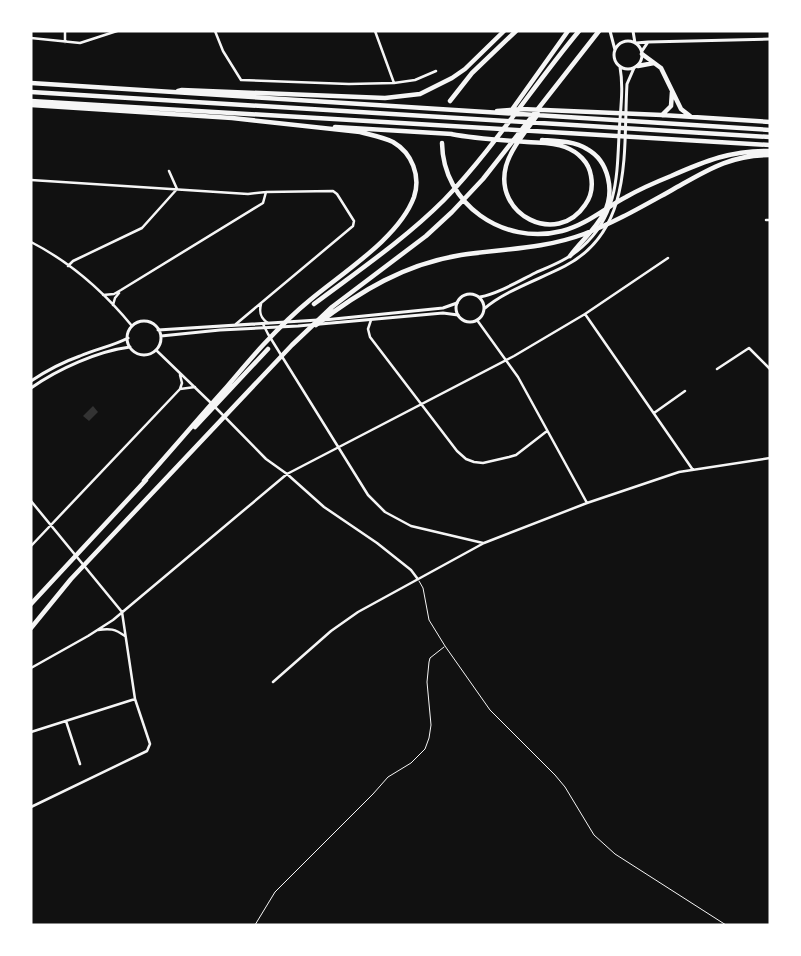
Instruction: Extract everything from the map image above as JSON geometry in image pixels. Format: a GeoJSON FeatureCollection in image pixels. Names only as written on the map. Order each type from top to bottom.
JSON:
{"type":"FeatureCollection","features":[{"type":"Feature","properties":{"kind":"highway"},"geometry":{"type":"LineString","coordinates":[[174,92],[182,90],[384,98],[411,96],[437,87],[465,69],[504,31]]}},
{"type":"Feature","properties":{"kind":"highway"},"geometry":{"type":"LineString","coordinates":[[450,101],[472,73],[516,31]]}},
{"type":"Feature","properties":{"kind":"highway"},"geometry":{"type":"LineString","coordinates":[[486,150],[515,105],[568,31]]}},
{"type":"Feature","properties":{"kind":"highway"},"geometry":{"type":"LineString","coordinates":[[314,304],[416,225],[443,200],[486,150],[579,31]]}},
{"type":"Feature","properties":{"kind":"highway"},"geometry":{"type":"LineString","coordinates":[[31,628],[71,579],[292,345],[332,307],[426,236],[452,212],[483,179],[599,31]]}},
{"type":"Feature","properties":{"kind":"highway"},"geometry":{"type":"LineString","coordinates":[[642,52],[664,72],[681,109],[692,117]]}},
{"type":"Feature","properties":{"kind":"highway"},"geometry":{"type":"LineString","coordinates":[[636,67],[655,63]]}},
{"type":"Feature","properties":{"kind":"highway"},"geometry":{"type":"LineString","coordinates":[[527,140],[563,146],[578,154],[586,162],[592,179],[592,190],[588,202],[574,216],[559,223],[545,224],[533,222],[524,217],[512,204],[504,183],[510,157],[571,66]]}},
{"type":"Feature","properties":{"kind":"highway"},"geometry":{"type":"LineString","coordinates":[[31,84],[770,130]]}},
{"type":"Feature","properties":{"kind":"highway"},"geometry":{"type":"LineString","coordinates":[[662,115],[671,106],[671,89]]}},
{"type":"Feature","properties":{"kind":"highway"},"geometry":{"type":"LineString","coordinates":[[31,92],[770,137]]}},
{"type":"Feature","properties":{"kind":"highway"},"geometry":{"type":"LineString","coordinates":[[31,100],[770,144]]}},
{"type":"Feature","properties":{"kind":"highway"},"geometry":{"type":"LineString","coordinates":[[31,105],[561,141],[576,144],[588,149],[604,165],[611,201],[595,228],[570,256]]}},
{"type":"Feature","properties":{"kind":"highway"},"geometry":{"type":"LineString","coordinates":[[478,112],[521,109],[770,122]]}},
{"type":"Feature","properties":{"kind":"highway"},"geometry":{"type":"LineString","coordinates":[[144,481],[263,345],[309,301],[380,242],[402,218],[414,197],[417,184],[412,162],[404,151],[394,143],[360,132],[296,124]]}},
{"type":"Feature","properties":{"kind":"highway"},"geometry":{"type":"LineString","coordinates":[[442,142],[444,162],[454,187],[462,200],[474,212],[496,225],[513,231],[532,234],[556,232],[578,226],[626,196],[702,162],[730,154],[770,153]]}},
{"type":"Feature","properties":{"kind":"highway"},"geometry":{"type":"LineString","coordinates":[[292,345],[376,283],[409,268],[451,257],[532,247],[567,240],[618,219],[726,162],[747,156],[770,153]]}},
{"type":"Feature","properties":{"kind":"highway"},"geometry":{"type":"LineString","coordinates":[[31,604],[268,349]]}},
{"type":"Feature","properties":{"kind":"street"},"geometry":{"type":"LineString","coordinates":[[65,31],[65,42]]}},
{"type":"Feature","properties":{"kind":"street"},"geometry":{"type":"LineString","coordinates":[[31,38],[65,42],[86,42],[117,31]]}},
{"type":"Feature","properties":{"kind":"street"},"geometry":{"type":"LineString","coordinates":[[214,31],[223,51],[242,80],[349,84],[394,83],[415,80],[436,71]]}},
{"type":"Feature","properties":{"kind":"street"},"geometry":{"type":"LineString","coordinates":[[375,31],[394,83]]}},
{"type":"Feature","properties":{"kind":"street"},"geometry":{"type":"LineString","coordinates":[[610,31],[615,50],[615,59],[620,67],[622,79],[617,172],[611,201]]}},
{"type":"Feature","properties":{"kind":"street"},"geometry":{"type":"LineString","coordinates":[[633,31],[636,43],[642,52]]}},
{"type":"Feature","properties":{"kind":"street"},"geometry":{"type":"LineString","coordinates":[[615,50],[624,42],[770,39]]}},
{"type":"Feature","properties":{"kind":"street"},"geometry":{"type":"LineString","coordinates":[[161,336],[220,330],[330,324],[443,313],[458,315],[467,322],[477,320],[484,309],[501,297],[575,261],[596,242],[612,218],[619,199],[629,77],[642,59],[644,46],[648,42]]}},
{"type":"Feature","properties":{"kind":"street"},"geometry":{"type":"LineString","coordinates":[[620,67],[627,69],[636,67]]}},
{"type":"Feature","properties":{"kind":"street"},"geometry":{"type":"LineString","coordinates":[[169,171],[177,190]]}},
{"type":"Feature","properties":{"kind":"street"},"geometry":{"type":"LineString","coordinates":[[31,180],[248,194],[333,191],[337,194],[354,221],[354,226],[236,324]]}},
{"type":"Feature","properties":{"kind":"street"},"geometry":{"type":"LineString","coordinates":[[68,266],[73,260],[142,228],[177,190]]}},
{"type":"Feature","properties":{"kind":"street"},"geometry":{"type":"LineString","coordinates":[[103,295],[114,294],[121,290],[263,203],[266,192]]}},
{"type":"Feature","properties":{"kind":"street"},"geometry":{"type":"LineString","coordinates":[[31,242],[68,266],[103,295],[132,326]]}},
{"type":"Feature","properties":{"kind":"street"},"geometry":{"type":"LineString","coordinates":[[158,330],[334,319],[443,308],[457,302],[462,296],[467,294],[480,297],[499,291],[570,256]]}},
{"type":"Feature","properties":{"kind":"street"},"geometry":{"type":"LineString","coordinates":[[31,668],[113,620],[287,474],[464,380],[506,360],[585,314],[668,258]]}},
{"type":"Feature","properties":{"kind":"street"},"geometry":{"type":"LineString","coordinates":[[114,305],[115,298],[121,290]]}},
{"type":"Feature","properties":{"kind":"street"},"geometry":{"type":"LineString","coordinates":[[480,297],[484,309]]}},
{"type":"Feature","properties":{"kind":"street"},"geometry":{"type":"LineString","coordinates":[[457,302],[456,309],[458,315]]}},
{"type":"Feature","properties":{"kind":"street"},"geometry":{"type":"LineString","coordinates":[[262,303],[260,312],[262,318],[269,323]]}},
{"type":"Feature","properties":{"kind":"street"},"geometry":{"type":"LineString","coordinates":[[252,311],[260,312]]}},
{"type":"Feature","properties":{"kind":"street"},"geometry":{"type":"LineString","coordinates":[[585,314],[692,470]]}},
{"type":"Feature","properties":{"kind":"street"},"geometry":{"type":"LineString","coordinates":[[371,320],[368,329],[370,337],[457,451],[466,459],[474,462],[483,462],[516,455],[547,431]]}},
{"type":"Feature","properties":{"kind":"street"},"geometry":{"type":"LineString","coordinates":[[477,320],[506,360],[587,503]]}},
{"type":"Feature","properties":{"kind":"street"},"geometry":{"type":"LineString","coordinates":[[139,322],[148,322],[156,326],[158,330],[161,342],[152,353],[142,354],[130,347],[128,338],[132,326],[139,322]]}},
{"type":"Feature","properties":{"kind":"street"},"geometry":{"type":"LineString","coordinates":[[263,324],[368,496],[392,516],[410,526],[484,543]]}},
{"type":"Feature","properties":{"kind":"street"},"geometry":{"type":"LineString","coordinates":[[31,381],[80,356],[128,338]]}},
{"type":"Feature","properties":{"kind":"street"},"geometry":{"type":"LineString","coordinates":[[31,388],[82,361],[120,348],[130,347]]}},
{"type":"Feature","properties":{"kind":"street"},"geometry":{"type":"LineString","coordinates":[[717,368],[749,348],[770,369]]}},
{"type":"Feature","properties":{"kind":"street"},"geometry":{"type":"LineString","coordinates":[[156,350],[203,394],[266,459],[287,474],[324,507],[377,542],[411,570],[417,578]]}},
{"type":"Feature","properties":{"kind":"street"},"geometry":{"type":"LineString","coordinates":[[31,546],[180,389],[182,383],[179,373]]}},
{"type":"Feature","properties":{"kind":"street"},"geometry":{"type":"LineString","coordinates":[[180,389],[195,387]]}},
{"type":"Feature","properties":{"kind":"street"},"geometry":{"type":"LineString","coordinates":[[654,413],[685,391]]}},
{"type":"Feature","properties":{"kind":"street"},"geometry":{"type":"LineString","coordinates":[[273,682],[344,621],[417,578],[484,543],[587,503],[679,472],[770,458]]}},
{"type":"Feature","properties":{"kind":"street"},"geometry":{"type":"LineString","coordinates":[[31,501],[122,612],[135,699],[150,744],[147,751],[31,807]]}},
{"type":"Feature","properties":{"kind":"street"},"geometry":{"type":"LineString","coordinates":[[96,631],[110,628],[126,637]]}},
{"type":"Feature","properties":{"kind":"street"},"geometry":{"type":"LineString","coordinates":[[31,732],[135,699]]}},
{"type":"Feature","properties":{"kind":"street"},"geometry":{"type":"LineString","coordinates":[[66,721],[80,764]]}},
{"type":"Feature","properties":{"kind":"lane"},"geometry":{"type":"LineString","coordinates":[[417,578],[422,585],[430,620],[445,646],[494,714],[560,780],[599,841],[615,854],[726,925]]}},
{"type":"Feature","properties":{"kind":"lane"},"geometry":{"type":"LineString","coordinates":[[255,925],[275,892],[388,777],[411,763],[425,749],[430,732],[429,662],[430,658],[445,646]]}},
{"type":"Feature","properties":{"kind":"shaded area"},"geometry":{"type":"Polygon","coordinates":[[[93,406],[98,412],[89,421],[83,416],[93,406]]]}}]}
